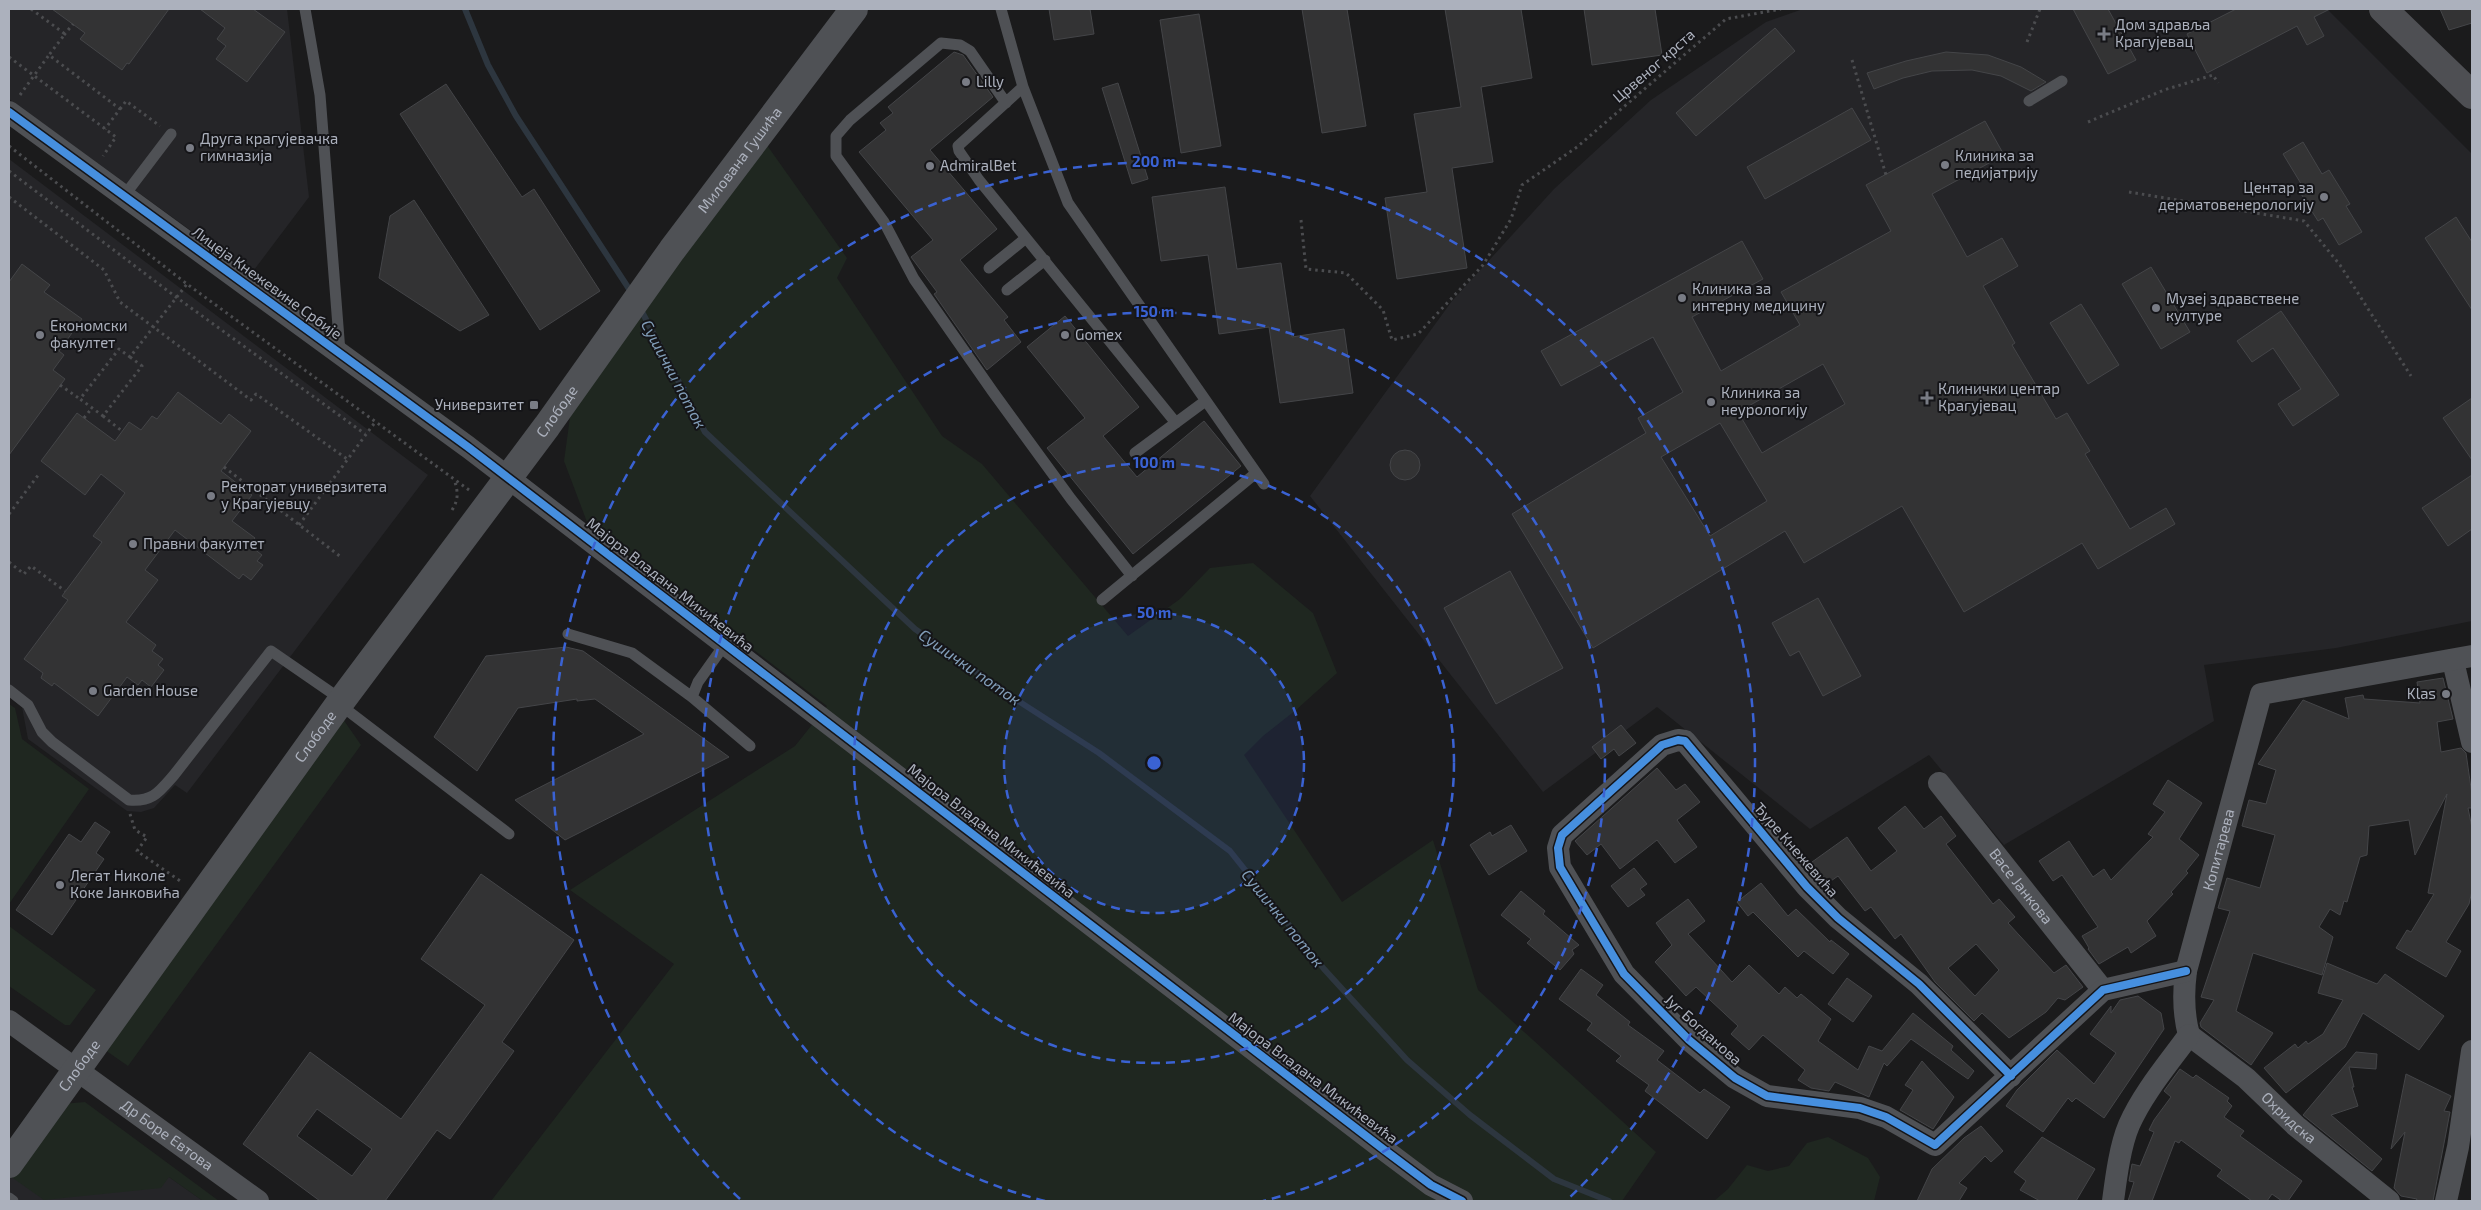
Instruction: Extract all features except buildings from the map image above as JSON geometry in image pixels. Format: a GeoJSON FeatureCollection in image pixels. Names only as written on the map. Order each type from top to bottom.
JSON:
{"type":"FeatureCollection","features":[{"type":"Feature","properties":{"kind":"main road"},"geometry":{"type":"LineString","coordinates":[[2383,9],[2472,95]]}},
{"type":"Feature","properties":{"kind":"street","name":"Милована Гушића"},"geometry":{"type":"LineString","coordinates":[[627,311],[854,9]]}},
{"type":"Feature","properties":{"kind":"street","name":"Лицеја Кнежевине Србије"},"geometry":{"type":"LineString","coordinates":[[14,104],[91,172],[508,477]]}},
{"type":"Feature","properties":{"kind":"street","name":"Слободе"},"geometry":{"type":"LineString","coordinates":[[9,1164],[340,702],[547,426],[627,311]]}},
{"type":"Feature","properties":{"kind":"street","name":"Мајора Владана Микићевића"},"geometry":{"type":"LineString","coordinates":[[508,477],[1375,1143],[1431,1185],[1462,1201]]}},
{"type":"Feature","properties":{"kind":"street"},"geometry":{"type":"LineString","coordinates":[[2463,658],[2472,742]]}},
{"type":"Feature","properties":{"kind":"street","name":"Копитарева"},"geometry":{"type":"LineString","coordinates":[[2189,1035],[2184,1018],[2183,1002],[2186,972],[2262,694],[2463,658]]}},
{"type":"Feature","properties":{"kind":"street","name":"Ђуре Кнежевића"},"geometry":{"type":"LineString","coordinates":[[1562,835],[1662,745],[1678,740],[1685,741],[1807,887],[1838,918],[1919,984],[2011,1076]]}},
{"type":"Feature","properties":{"kind":"street","name":"Васе Јанкова"},"geometry":{"type":"LineString","coordinates":[[1939,783],[2102,990]]}},
{"type":"Feature","properties":{"kind":"street","name":"Југ Богданова"},"geometry":{"type":"LineString","coordinates":[[1562,835],[1558,848],[1560,867],[1624,974],[1689,1040],[1735,1078],[1767,1096],[1860,1108],[1886,1116],[1936,1145],[2102,990]]}},
{"type":"Feature","properties":{"kind":"street"},"geometry":{"type":"LineString","coordinates":[[2102,990],[2186,972]]}},
{"type":"Feature","properties":{"kind":"street","name":"Др Боре Евтова"},"geometry":{"type":"LineString","coordinates":[[9,1021],[258,1201]]}},
{"type":"Feature","properties":{"kind":"street"},"geometry":{"type":"LineString","coordinates":[[2114,1201],[2117,1176],[2129,1126],[2156,1081],[2189,1035]]}},
{"type":"Feature","properties":{"kind":"street","name":"Охридска"},"geometry":{"type":"LineString","coordinates":[[2189,1035],[2246,1078],[2296,1126],[2389,1201]]}},
{"type":"Feature","properties":{"kind":"street"},"geometry":{"type":"LineString","coordinates":[[2446,1201],[2458,1147],[2472,1050]]}},
{"type":"Feature","properties":{"kind":"lane"},"geometry":{"type":"LineString","coordinates":[[305,9],[320,95],[340,353]]}},
{"type":"Feature","properties":{"kind":"lane"},"geometry":{"type":"LineString","coordinates":[[1001,9],[1023,87],[1068,204],[1204,402],[1264,484]]}},
{"type":"Feature","properties":{"kind":"lane"},"geometry":{"type":"LineString","coordinates":[[1006,102],[970,51],[960,45],[941,43],[850,120],[836,136],[836,156],[884,222],[914,279],[993,392],[1071,499],[1132,576]]}},
{"type":"Feature","properties":{"kind":"lane"},"geometry":{"type":"LineString","coordinates":[[2028,101],[2062,81]]}},
{"type":"Feature","properties":{"kind":"lane"},"geometry":{"type":"LineString","coordinates":[[1023,87],[958,146],[962,158],[1176,423]]}},
{"type":"Feature","properties":{"kind":"lane"},"geometry":{"type":"LineString","coordinates":[[124,196],[171,134]]}},
{"type":"Feature","properties":{"kind":"lane"},"geometry":{"type":"LineString","coordinates":[[989,268],[1026,238]]}},
{"type":"Feature","properties":{"kind":"lane"},"geometry":{"type":"LineString","coordinates":[[1007,290],[1045,260]]}},
{"type":"Feature","properties":{"kind":"lane"},"geometry":{"type":"LineString","coordinates":[[1135,453],[1204,402]]}},
{"type":"Feature","properties":{"kind":"lane"},"geometry":{"type":"LineString","coordinates":[[1102,600],[1256,473]]}},
{"type":"Feature","properties":{"kind":"lane"},"geometry":{"type":"LineString","coordinates":[[568,634],[632,653],[692,697],[750,746]]}},
{"type":"Feature","properties":{"kind":"lane"},"geometry":{"type":"LineString","coordinates":[[692,697],[698,682],[725,644]]}},
{"type":"Feature","properties":{"kind":"lane"},"geometry":{"type":"LineString","coordinates":[[9,690],[28,705],[42,732],[52,742],[129,800],[144,802],[158,793],[271,651],[340,702],[509,834]]}},
{"type":"Feature","properties":{"kind":"lane"},"geometry":{"type":"LineString","coordinates":[[9,1198],[13,1201]]}},
{"type":"Feature","properties":{"kind":"path"},"geometry":{"type":"LineString","coordinates":[[31,9],[64,35]]}},
{"type":"Feature","properties":{"kind":"path"},"geometry":{"type":"LineString","coordinates":[[2027,42],[2040,9]]}},
{"type":"Feature","properties":{"kind":"path"},"geometry":{"type":"LineString","coordinates":[[14,104],[73,24]]}},
{"type":"Feature","properties":{"kind":"path"},"geometry":{"type":"LineString","coordinates":[[49,56],[120,109]]}},
{"type":"Feature","properties":{"kind":"path"},"geometry":{"type":"LineString","coordinates":[[9,57],[116,137],[91,172]]}},
{"type":"Feature","properties":{"kind":"path"},"geometry":{"type":"LineString","coordinates":[[1852,60],[1886,175]]}},
{"type":"Feature","properties":{"kind":"path"},"geometry":{"type":"LineString","coordinates":[[2088,122],[2164,90],[2213,76],[2218,83]]}},
{"type":"Feature","properties":{"kind":"path"},"geometry":{"type":"LineString","coordinates":[[105,129],[126,101],[171,134]]}},
{"type":"Feature","properties":{"kind":"path"},"geometry":{"type":"LineString","coordinates":[[9,146],[187,284],[488,504]]}},
{"type":"Feature","properties":{"kind":"path"},"geometry":{"type":"LineString","coordinates":[[9,171],[176,297],[366,434]]}},
{"type":"Feature","properties":{"kind":"path"},"geometry":{"type":"LineString","coordinates":[[2129,192],[2304,221],[2340,265],[2411,376]]}},
{"type":"Feature","properties":{"kind":"path"},"geometry":{"type":"LineString","coordinates":[[9,198],[104,270],[120,302],[153,328],[251,400],[256,394],[347,459]]}},
{"type":"Feature","properties":{"kind":"path"},"geometry":{"type":"LineString","coordinates":[[130,357],[187,284]]}},
{"type":"Feature","properties":{"kind":"path"},"geometry":{"type":"LineString","coordinates":[[80,399],[119,349],[130,357],[142,366],[103,416]]}},
{"type":"Feature","properties":{"kind":"path"},"geometry":{"type":"LineString","coordinates":[[60,385],[122,431]]}},
{"type":"Feature","properties":{"kind":"path"},"geometry":{"type":"LineString","coordinates":[[84,418],[92,408]]}},
{"type":"Feature","properties":{"kind":"path"},"geometry":{"type":"LineString","coordinates":[[299,525],[376,421]]}},
{"type":"Feature","properties":{"kind":"path"},"geometry":{"type":"LineString","coordinates":[[224,467],[341,557]]}},
{"type":"Feature","properties":{"kind":"path"},"geometry":{"type":"LineString","coordinates":[[9,514],[39,474]]}},
{"type":"Feature","properties":{"kind":"path"},"geometry":{"type":"LineString","coordinates":[[9,562],[24,574],[31,566],[65,591]]}},
{"type":"Feature","properties":{"kind":"path"},"geometry":{"type":"LineString","coordinates":[[129,800],[130,818],[135,830],[147,837],[137,851],[184,884]]}},
{"type":"Feature","properties":{"kind":"shaded area","name":"Друга крагујевачка гимназија"},"geometry":{"type":"Polygon","coordinates":[[[9,9],[287,9],[309,197],[251,274],[9,99],[9,9]]]}},
{"type":"Feature","properties":{"kind":"shaded area","name":"Клинички центар Крагујевац"},"geometry":{"type":"Polygon","coordinates":[[[1803,9],[2327,9],[2472,154],[2472,621],[2336,648],[2204,665],[2214,721],[2004,845],[1929,755],[1810,829],[1657,707],[1543,792],[1310,496],[1452,301],[1554,189],[1651,100],[1766,22],[1803,9]]]}},
{"type":"Feature","properties":{"kind":"shaded area"},"geometry":{"type":"Polygon","coordinates":[[[759,134],[847,258],[837,278],[942,436],[982,464],[1128,636],[1180,599],[1210,568],[1253,563],[1313,613],[1337,673],[1296,710],[1263,736],[1244,755],[1342,902],[1433,840],[1478,990],[1656,1152],[1622,1201],[491,1201],[674,964],[570,890],[795,746],[827,706],[587,522],[564,461],[571,410],[759,134]]]}},
{"type":"Feature","properties":{"kind":"shaded area","name":"Ректорат универзитета у Крагујевцу"},"geometry":{"type":"Polygon","coordinates":[[[9,159],[428,475],[187,793],[175,785],[154,808],[141,812],[127,811],[28,739],[22,707],[9,697],[9,159]]]}},
{"type":"Feature","properties":{"kind":"shaded area"},"geometry":{"type":"Polygon","coordinates":[[[9,704],[15,708],[22,739],[89,789],[9,904],[9,704]]]}},
{"type":"Feature","properties":{"kind":"shaded area"},"geometry":{"type":"Polygon","coordinates":[[[336,709],[361,745],[128,1066],[95,1043],[336,709]]]}},
{"type":"Feature","properties":{"kind":"shaded area"},"geometry":{"type":"Polygon","coordinates":[[[9,926],[96,990],[70,1025],[65,1025],[9,986],[9,926]]]}},
{"type":"Feature","properties":{"kind":"shaded area"},"geometry":{"type":"Polygon","coordinates":[[[85,1102],[219,1201],[203,1201],[169,1177],[161,1188],[44,1200],[10,1176],[62,1104],[85,1102]]]}},
{"type":"Feature","properties":{"kind":"shaded area"},"geometry":{"type":"Polygon","coordinates":[[[1828,1137],[1868,1158],[1880,1177],[1874,1201],[1714,1201],[1728,1189],[1747,1165],[1768,1171],[1789,1166],[1807,1143],[1828,1137]]]}},
{"type":"Feature","properties":{"kind":"shaded area"},"geometry":{"type":"Polygon","coordinates":[[[10,1176],[169,1177],[203,1201],[9,1201],[10,1176]]]}},
{"type":"Feature","properties":{"kind":"waterway","name":"Сушички поток"},"geometry":{"type":"LineString","coordinates":[[465,9],[488,65],[516,116],[633,295]]}},
{"type":"Feature","properties":{"kind":"waterway","name":"Сушички поток"},"geometry":{"type":"LineString","coordinates":[[640,308],[705,432],[915,629],[1009,695],[1099,753],[1230,851],[1324,969],[1407,1060],[1470,1115],[1554,1179],[1609,1201]]}},
{"type":"Feature","properties":{"kind":"cycle path"},"geometry":{"type":"LineString","coordinates":[[9,112],[468,447],[1383,1149],[1431,1185],[1462,1201]]}},
{"type":"Feature","properties":{"kind":"cycle path"},"geometry":{"type":"LineString","coordinates":[[2011,1076],[1919,984],[1838,918],[1807,887],[1685,741],[1678,740],[1662,745],[1562,835],[1558,848],[1560,867],[1624,974],[1689,1040],[1735,1078],[1767,1096],[1860,1108],[1886,1117],[1935,1145],[2103,990],[2186,971]]}},
{"type":"Feature","properties":{"kind":"place","name":"Дом здравља Крагујевац"},"geometry":{"type":"Point","coordinates":[2104,34]}},
{"type":"Feature","properties":{"kind":"place","name":"Lilly"},"geometry":{"type":"Point","coordinates":[966,82]}},
{"type":"Feature","properties":{"kind":"place","name":"Друга крагујевачка гимназија"},"geometry":{"type":"Point","coordinates":[190,148]}},
{"type":"Feature","properties":{"kind":"place","name":"Клиника за педијатрију"},"geometry":{"type":"Point","coordinates":[1945,165]}},
{"type":"Feature","properties":{"kind":"place","name":"AdmiralBet"},"geometry":{"type":"Point","coordinates":[930,166]}},
{"type":"Feature","properties":{"kind":"place","name":"Центар за дерматовенерологију"},"geometry":{"type":"Point","coordinates":[2324,197]}},
{"type":"Feature","properties":{"kind":"place","name":"Клиника за интерну медицину"},"geometry":{"type":"Point","coordinates":[1682,298]}},
{"type":"Feature","properties":{"kind":"place","name":"Музеј здравствене културе"},"geometry":{"type":"Point","coordinates":[2156,308]}},
{"type":"Feature","properties":{"kind":"place","name":"Економски факултет"},"geometry":{"type":"Point","coordinates":[40,335]}},
{"type":"Feature","properties":{"kind":"place","name":"Gomex"},"geometry":{"type":"Point","coordinates":[1065,335]}},
{"type":"Feature","properties":{"kind":"place","name":"Клинички центар Крагујевац"},"geometry":{"type":"Point","coordinates":[1927,398]}},
{"type":"Feature","properties":{"kind":"place","name":"Клиника за неурологију"},"geometry":{"type":"Point","coordinates":[1711,402]}},
{"type":"Feature","properties":{"kind":"place","name":"Универзитет"},"geometry":{"type":"Point","coordinates":[534,405]}},
{"type":"Feature","properties":{"kind":"place","name":"Ректорат универзитета у Крагујевцу"},"geometry":{"type":"Point","coordinates":[211,496]}},
{"type":"Feature","properties":{"kind":"place","name":"Правни факултет"},"geometry":{"type":"Point","coordinates":[133,544]}},
{"type":"Feature","properties":{"kind":"place","name":"Garden House"},"geometry":{"type":"Point","coordinates":[93,691]}},
{"type":"Feature","properties":{"kind":"place","name":"Klas"},"geometry":{"type":"Point","coordinates":[2446,694]}},
{"type":"Feature","properties":{"kind":"place","name":"Легат Николе Коке Јанковића"},"geometry":{"type":"Point","coordinates":[60,885]}}]}
